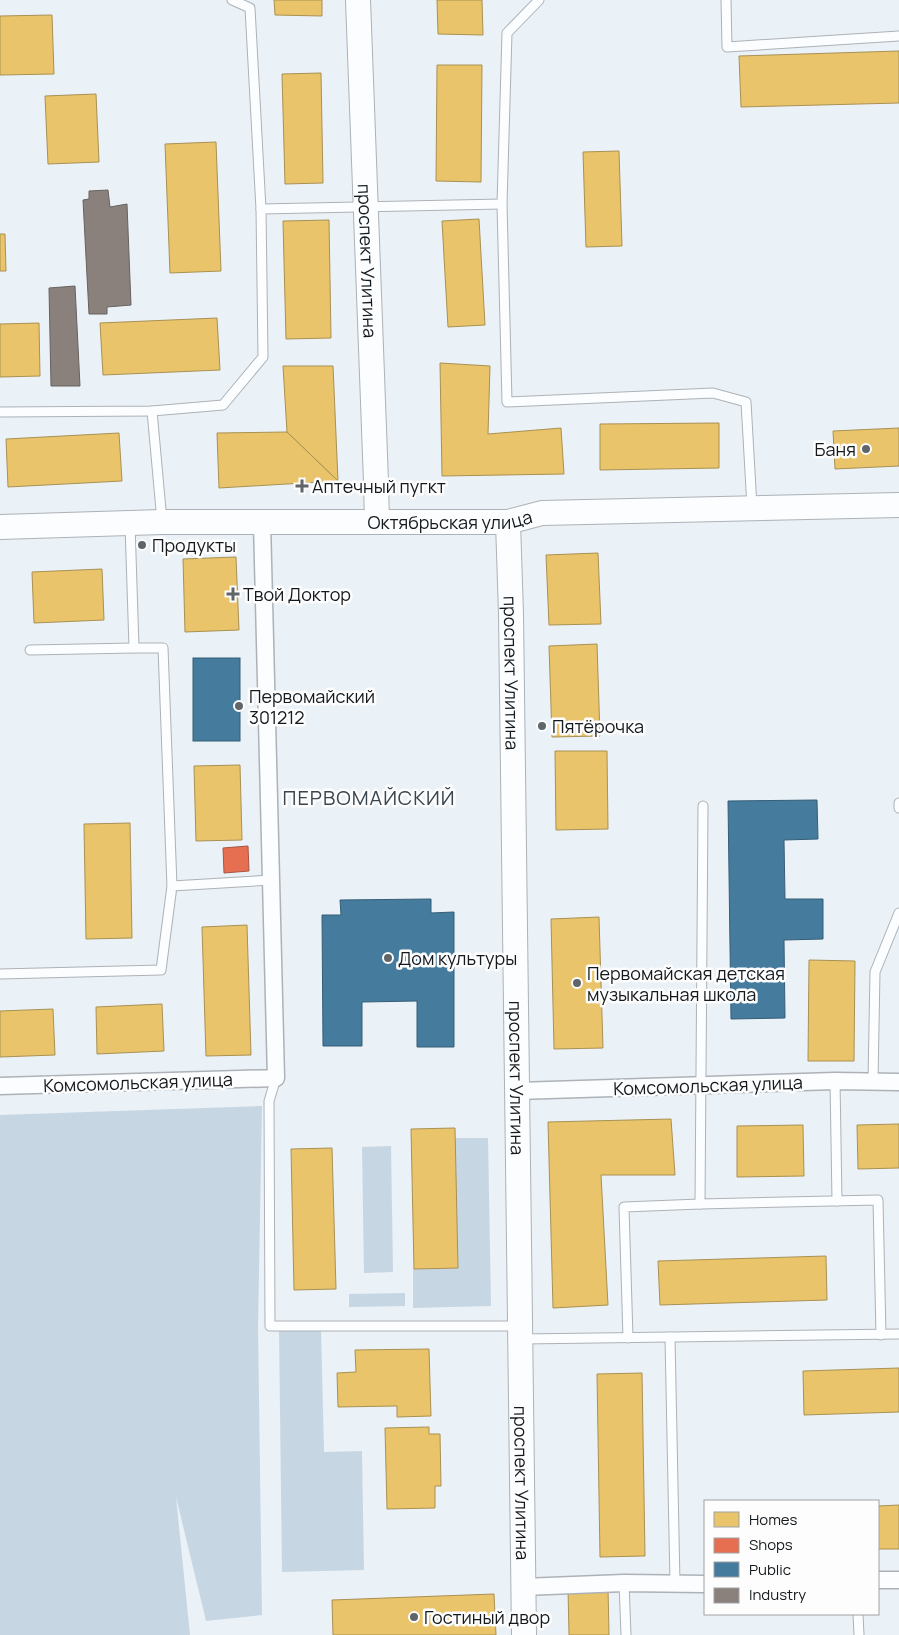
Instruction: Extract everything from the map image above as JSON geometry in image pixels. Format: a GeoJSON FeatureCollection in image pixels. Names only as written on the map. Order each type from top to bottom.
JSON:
{"type":"FeatureCollection","features":[{"type":"Feature","properties":{"kind":"street","name":"проспект Улитина"},"geometry":{"type":"LineString","coordinates":[[358,0],[377,522]]}},
{"type":"Feature","properties":{"kind":"street","name":"Октябрьская улица"},"geometry":{"type":"LineString","coordinates":[[0,527],[162,522],[508,522],[542,514],[899,505]]}},
{"type":"Feature","properties":{"kind":"street"},"geometry":{"type":"LineString","coordinates":[[262,522],[276,1078]]}},
{"type":"Feature","properties":{"kind":"street","name":"проспект Улитина"},"geometry":{"type":"LineString","coordinates":[[508,522],[511,614],[524,1635]]}},
{"type":"Feature","properties":{"kind":"street","name":"Комсомольская улица"},"geometry":{"type":"LineString","coordinates":[[0,1086],[276,1078]]}},
{"type":"Feature","properties":{"kind":"street","name":"Комсомольская улица"},"geometry":{"type":"LineString","coordinates":[[517,1091],[702,1084],[835,1081],[899,1082]]}},
{"type":"Feature","properties":{"kind":"street"},"geometry":{"type":"LineString","coordinates":[[879,1580],[899,1580]]}},
{"type":"Feature","properties":{"kind":"street"},"geometry":{"type":"LineString","coordinates":[[523,1586],[624,1583],[704,1584]]}},
{"type":"Feature","properties":{"kind":"lane"},"geometry":{"type":"LineString","coordinates":[[0,412],[152,410],[223,405],[263,358],[261,209],[250,8],[232,0]]}},
{"type":"Feature","properties":{"kind":"lane"},"geometry":{"type":"LineString","coordinates":[[539,0],[507,33],[502,204],[507,402],[713,393],[746,402],[752,508]]}},
{"type":"Feature","properties":{"kind":"lane"},"geometry":{"type":"LineString","coordinates":[[726,0],[727,47],[899,36]]}},
{"type":"Feature","properties":{"kind":"lane"},"geometry":{"type":"LineString","coordinates":[[261,209],[502,204]]}},
{"type":"Feature","properties":{"kind":"lane"},"geometry":{"type":"LineString","coordinates":[[152,410],[162,522]]}},
{"type":"Feature","properties":{"kind":"lane"},"geometry":{"type":"LineString","coordinates":[[130,524],[134,648]]}},
{"type":"Feature","properties":{"kind":"lane"},"geometry":{"type":"LineString","coordinates":[[0,974],[161,970],[172,886],[163,648],[30,650]]}},
{"type":"Feature","properties":{"kind":"lane"},"geometry":{"type":"LineString","coordinates":[[899,803],[899,808]]}},
{"type":"Feature","properties":{"kind":"lane"},"geometry":{"type":"LineString","coordinates":[[700,1204],[703,806]]}},
{"type":"Feature","properties":{"kind":"lane"},"geometry":{"type":"LineString","coordinates":[[172,886],[271,880]]}},
{"type":"Feature","properties":{"kind":"lane"},"geometry":{"type":"LineString","coordinates":[[873,1082],[875,972],[899,913]]}},
{"type":"Feature","properties":{"kind":"lane"},"geometry":{"type":"LineString","coordinates":[[276,1078],[269,1101],[270,1326],[520,1332],[628,1338],[899,1334]]}},
{"type":"Feature","properties":{"kind":"lane"},"geometry":{"type":"LineString","coordinates":[[835,1081],[837,1201]]}},
{"type":"Feature","properties":{"kind":"lane"},"geometry":{"type":"LineString","coordinates":[[628,1338],[624,1207],[878,1200],[881,1335]]}},
{"type":"Feature","properties":{"kind":"lane"},"geometry":{"type":"LineString","coordinates":[[670,1337],[675,1584]]}},
{"type":"Feature","properties":{"kind":"lane"},"geometry":{"type":"LineString","coordinates":[[624,1583],[626,1635]]}},
{"type":"Feature","properties":{"kind":"lane"},"geometry":{"type":"LineString","coordinates":[[858,1615],[859,1635]]}},
{"type":"Feature","properties":{"kind":"shaded area"},"geometry":{"type":"Polygon","coordinates":[[[262,1106],[258,1327],[262,1615],[206,1621],[176,1497],[190,1635],[0,1635],[0,1115],[262,1106]]]}},
{"type":"Feature","properties":{"kind":"shaded area"},"geometry":{"type":"Polygon","coordinates":[[[455,1138],[488,1138],[491,1306],[413,1308],[413,1269],[458,1268],[455,1138]]]}},
{"type":"Feature","properties":{"kind":"shaded area"},"geometry":{"type":"Polygon","coordinates":[[[391,1146],[393,1272],[364,1273],[362,1147],[391,1146]]]}},
{"type":"Feature","properties":{"kind":"shaded area"},"geometry":{"type":"Polygon","coordinates":[[[405,1293],[405,1306],[349,1307],[349,1294],[405,1293]]]}},
{"type":"Feature","properties":{"kind":"shaded area"},"geometry":{"type":"Polygon","coordinates":[[[321,1328],[324,1452],[362,1451],[364,1570],[282,1572],[279,1329],[321,1328]]]}},
{"type":"Feature","properties":{"kind":"building: Homes"},"geometry":{"type":"Polygon","coordinates":[[[274,0],[322,0],[322,16],[275,15],[274,0]]]}},
{"type":"Feature","properties":{"kind":"building: Homes"},"geometry":{"type":"Polygon","coordinates":[[[437,0],[482,0],[483,35],[438,34],[437,0]]]}},
{"type":"Feature","properties":{"kind":"building: Homes"},"geometry":{"type":"Polygon","coordinates":[[[52,15],[54,74],[0,75],[0,16],[52,15]]]}},
{"type":"Feature","properties":{"kind":"building: Homes"},"geometry":{"type":"Polygon","coordinates":[[[899,51],[899,103],[741,107],[739,56],[899,51]]]}},
{"type":"Feature","properties":{"kind":"building: Homes"},"geometry":{"type":"Polygon","coordinates":[[[437,65],[482,65],[481,182],[436,181],[437,65]]]}},
{"type":"Feature","properties":{"kind":"building: Homes"},"geometry":{"type":"Polygon","coordinates":[[[321,73],[323,183],[285,184],[282,74],[321,73]]]}},
{"type":"Feature","properties":{"kind":"building: Homes"},"geometry":{"type":"Polygon","coordinates":[[[96,94],[99,162],[48,164],[45,96],[96,94]]]}},
{"type":"Feature","properties":{"kind":"building: Homes"},"geometry":{"type":"Polygon","coordinates":[[[216,142],[221,271],[170,273],[165,144],[216,142]]]}},
{"type":"Feature","properties":{"kind":"building: Homes"},"geometry":{"type":"Polygon","coordinates":[[[619,151],[622,246],[586,247],[583,152],[619,151]]]}},
{"type":"Feature","properties":{"kind":"building: Homes"},"geometry":{"type":"Polygon","coordinates":[[[479,219],[485,325],[448,327],[442,221],[479,219]]]}},
{"type":"Feature","properties":{"kind":"building: Homes"},"geometry":{"type":"Polygon","coordinates":[[[329,220],[331,338],[286,339],[283,221],[329,220]]]}},
{"type":"Feature","properties":{"kind":"building: Homes"},"geometry":{"type":"Polygon","coordinates":[[[0,234],[5,234],[6,271],[0,271],[0,234]]]}},
{"type":"Feature","properties":{"kind":"building: Homes"},"geometry":{"type":"Polygon","coordinates":[[[217,318],[220,370],[103,375],[100,323],[217,318]]]}},
{"type":"Feature","properties":{"kind":"building: Homes"},"geometry":{"type":"Polygon","coordinates":[[[39,323],[40,376],[0,377],[0,324],[39,323]]]}},
{"type":"Feature","properties":{"kind":"building: Homes"},"geometry":{"type":"Polygon","coordinates":[[[440,363],[490,366],[488,434],[561,428],[564,474],[442,476],[440,363]]]}},
{"type":"Feature","properties":{"kind":"building: Homes"},"geometry":{"type":"Polygon","coordinates":[[[283,366],[333,366],[338,481],[287,432],[283,366]]]}},
{"type":"Feature","properties":{"kind":"building: Homes"},"geometry":{"type":"Polygon","coordinates":[[[719,423],[719,468],[600,470],[600,424],[719,423]]]}},
{"type":"Feature","properties":{"kind":"building: Homes","name":"Баня"},"geometry":{"type":"Polygon","coordinates":[[[899,428],[899,466],[835,469],[833,431],[899,428]]]}},
{"type":"Feature","properties":{"kind":"building: Homes"},"geometry":{"type":"Polygon","coordinates":[[[287,432],[338,481],[219,488],[217,433],[287,432]]]}},
{"type":"Feature","properties":{"kind":"building: Homes"},"geometry":{"type":"Polygon","coordinates":[[[119,433],[122,481],[8,487],[6,439],[119,433]]]}},
{"type":"Feature","properties":{"kind":"building: Homes"},"geometry":{"type":"Polygon","coordinates":[[[598,553],[601,624],[549,625],[546,555],[598,553]]]}},
{"type":"Feature","properties":{"kind":"building: Homes"},"geometry":{"type":"Polygon","coordinates":[[[236,557],[239,630],[185,632],[183,559],[236,557]]]}},
{"type":"Feature","properties":{"kind":"building: Homes"},"geometry":{"type":"Polygon","coordinates":[[[102,569],[104,620],[34,623],[32,572],[102,569]]]}},
{"type":"Feature","properties":{"kind":"building: Homes"},"geometry":{"type":"Polygon","coordinates":[[[597,644],[600,736],[552,737],[549,646],[597,644]]]}},
{"type":"Feature","properties":{"kind":"building: Homes"},"geometry":{"type":"Polygon","coordinates":[[[555,751],[607,751],[608,829],[556,830],[555,751]]]}},
{"type":"Feature","properties":{"kind":"building: Homes"},"geometry":{"type":"Polygon","coordinates":[[[240,765],[242,840],[196,841],[194,766],[240,765]]]}},
{"type":"Feature","properties":{"kind":"building: Homes"},"geometry":{"type":"Polygon","coordinates":[[[130,823],[132,938],[86,939],[84,824],[130,823]]]}},
{"type":"Feature","properties":{"kind":"building: Homes","name":"Первомайская детская музыкальная школа"},"geometry":{"type":"Polygon","coordinates":[[[599,917],[603,1048],[554,1049],[551,919],[599,917]]]}},
{"type":"Feature","properties":{"kind":"building: Homes"},"geometry":{"type":"Polygon","coordinates":[[[247,925],[251,1055],[206,1056],[202,927],[247,925]]]}},
{"type":"Feature","properties":{"kind":"building: Homes"},"geometry":{"type":"Polygon","coordinates":[[[809,960],[855,961],[854,1061],[808,1061],[809,960]]]}},
{"type":"Feature","properties":{"kind":"building: Homes"},"geometry":{"type":"Polygon","coordinates":[[[162,1004],[164,1051],[97,1054],[96,1007],[162,1004]]]}},
{"type":"Feature","properties":{"kind":"building: Homes"},"geometry":{"type":"Polygon","coordinates":[[[53,1009],[55,1055],[0,1057],[0,1011],[53,1009]]]}},
{"type":"Feature","properties":{"kind":"building: Homes"},"geometry":{"type":"Polygon","coordinates":[[[671,1119],[675,1175],[601,1175],[608,1305],[553,1308],[548,1122],[671,1119]]]}},
{"type":"Feature","properties":{"kind":"building: Homes"},"geometry":{"type":"Polygon","coordinates":[[[899,1124],[899,1168],[858,1169],[857,1125],[899,1124]]]}},
{"type":"Feature","properties":{"kind":"building: Homes"},"geometry":{"type":"Polygon","coordinates":[[[803,1125],[804,1176],[737,1177],[737,1126],[803,1125]]]}},
{"type":"Feature","properties":{"kind":"building: Homes"},"geometry":{"type":"Polygon","coordinates":[[[455,1128],[458,1268],[414,1269],[411,1129],[455,1128]]]}},
{"type":"Feature","properties":{"kind":"building: Homes"},"geometry":{"type":"Polygon","coordinates":[[[332,1148],[336,1289],[294,1290],[291,1149],[332,1148]]]}},
{"type":"Feature","properties":{"kind":"building: Homes"},"geometry":{"type":"Polygon","coordinates":[[[826,1256],[827,1300],[660,1305],[658,1261],[826,1256]]]}},
{"type":"Feature","properties":{"kind":"building: Homes"},"geometry":{"type":"Polygon","coordinates":[[[429,1349],[431,1416],[397,1417],[397,1406],[338,1407],[337,1373],[356,1372],[355,1350],[429,1349]]]}},
{"type":"Feature","properties":{"kind":"building: Homes"},"geometry":{"type":"Polygon","coordinates":[[[899,1368],[899,1412],[804,1415],[803,1371],[899,1368]]]}},
{"type":"Feature","properties":{"kind":"building: Homes"},"geometry":{"type":"Polygon","coordinates":[[[642,1373],[645,1556],[600,1557],[597,1374],[642,1373]]]}},
{"type":"Feature","properties":{"kind":"building: Homes"},"geometry":{"type":"Polygon","coordinates":[[[429,1427],[429,1434],[440,1434],[441,1486],[435,1486],[435,1508],[387,1509],[385,1428],[429,1427]]]}},
{"type":"Feature","properties":{"kind":"building: Homes"},"geometry":{"type":"Polygon","coordinates":[[[899,1505],[899,1549],[879,1549],[879,1506],[899,1505]]]}},
{"type":"Feature","properties":{"kind":"building: Homes"},"geometry":{"type":"Polygon","coordinates":[[[608,1588],[609,1635],[569,1635],[568,1589],[608,1588]]]}},
{"type":"Feature","properties":{"kind":"building: Homes","name":"Гостиный двор"},"geometry":{"type":"Polygon","coordinates":[[[494,1594],[496,1635],[333,1635],[332,1600],[494,1594]]]}},
{"type":"Feature","properties":{"kind":"building: Shops"},"geometry":{"type":"Polygon","coordinates":[[[248,846],[249,871],[224,873],[223,848],[248,846]]]}},
{"type":"Feature","properties":{"kind":"building: Public"},"geometry":{"type":"Polygon","coordinates":[[[193,658],[240,658],[240,741],[193,741],[193,658]]]}},
{"type":"Feature","properties":{"kind":"building: Public"},"geometry":{"type":"Polygon","coordinates":[[[817,800],[818,839],[784,840],[785,899],[823,899],[823,939],[784,940],[785,1018],[731,1019],[728,801],[817,800]]]}},
{"type":"Feature","properties":{"kind":"building: Public","name":"Дом культуры"},"geometry":{"type":"Polygon","coordinates":[[[431,899],[431,913],[454,912],[454,1047],[417,1047],[417,1001],[362,1002],[362,1046],[323,1046],[322,915],[341,915],[340,900],[431,899]]]}},
{"type":"Feature","properties":{"kind":"building: Industry"},"geometry":{"type":"Polygon","coordinates":[[[108,190],[110,207],[127,204],[131,305],[107,307],[107,314],[89,314],[83,200],[89,199],[89,191],[108,190]]]}},
{"type":"Feature","properties":{"kind":"building: Industry"},"geometry":{"type":"Polygon","coordinates":[[[75,286],[80,386],[51,386],[49,288],[75,286]]]}},
{"type":"Feature","properties":{"kind":"place","name":"Баня"},"geometry":{"type":"Point","coordinates":[866,449]}},
{"type":"Feature","properties":{"kind":"place","name":"Аптечный пугкт"},"geometry":{"type":"Point","coordinates":[302,486]}},
{"type":"Feature","properties":{"kind":"place","name":"Продукты"},"geometry":{"type":"Point","coordinates":[142,545]}},
{"type":"Feature","properties":{"kind":"place","name":"Твой Доктор"},"geometry":{"type":"Point","coordinates":[233,594]}},
{"type":"Feature","properties":{"kind":"place","name":"Первомайский 301212"},"geometry":{"type":"Point","coordinates":[239,706]}},
{"type":"Feature","properties":{"kind":"place","name":"Пятёрочка"},"geometry":{"type":"Point","coordinates":[542,726]}},
{"type":"Feature","properties":{"kind":"place","name":"Дом культуры"},"geometry":{"type":"Point","coordinates":[388,958]}},
{"type":"Feature","properties":{"kind":"place","name":"Первомайская детская музыкальная школа"},"geometry":{"type":"Point","coordinates":[577,983]}},
{"type":"Feature","properties":{"kind":"place","name":"Гостиный двор"},"geometry":{"type":"Point","coordinates":[414,1617]}},
{"type":"Feature","properties":{"kind":"district","name":"ПЕРВОМАЙСКИЙ"},"geometry":{"type":"Point","coordinates":[369,797]}}]}
